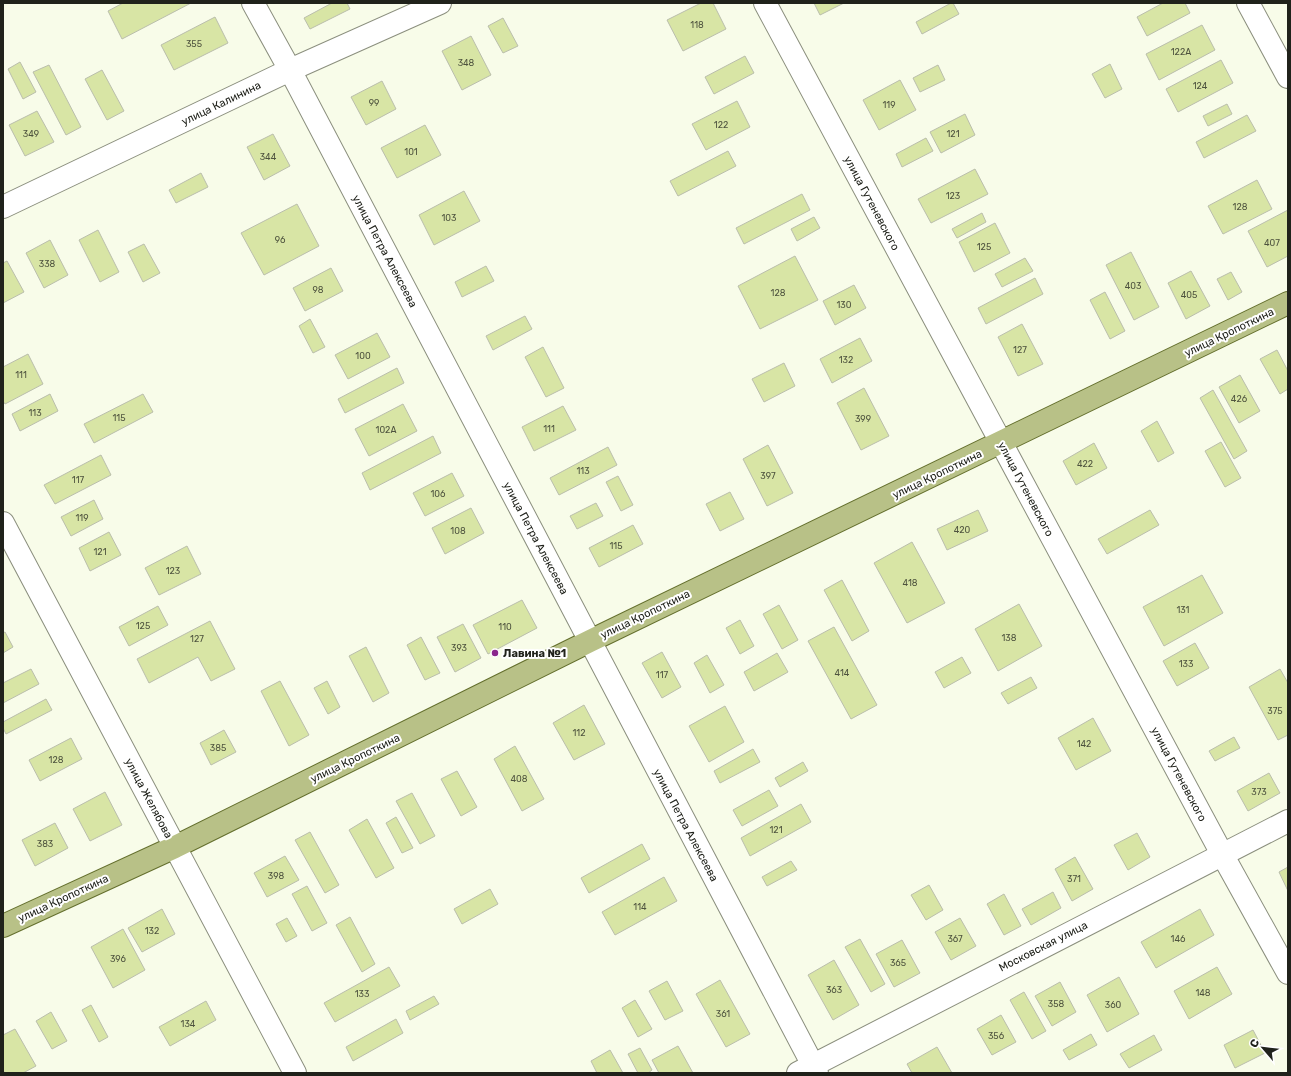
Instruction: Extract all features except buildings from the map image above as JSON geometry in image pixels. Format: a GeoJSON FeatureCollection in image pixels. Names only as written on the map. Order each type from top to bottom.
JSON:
{"type":"FeatureCollection","features":[{"type":"Feature","properties":{"kind":"main road","name":"улица Кропоткина"},"geometry":{"type":"LineString","coordinates":[[3,926],[175,847],[590,641],[1288,303]]}},
{"type":"Feature","properties":{"kind":"street","name":"улица Петра Алексеева"},"geometry":{"type":"LineString","coordinates":[[253,3],[290,70],[590,641],[809,1070]]}},
{"type":"Feature","properties":{"kind":"street","name":"улица Калинина"},"geometry":{"type":"LineString","coordinates":[[3,207],[290,70],[440,3]]}},
{"type":"Feature","properties":{"kind":"street","name":"улица Гутеневского"},"geometry":{"type":"LineString","coordinates":[[765,3],[1222,854],[1288,973]]}},
{"type":"Feature","properties":{"kind":"street"},"geometry":{"type":"LineString","coordinates":[[1248,3],[1288,77]]}},
{"type":"Feature","properties":{"kind":"street","name":"улица Желябова"},"geometry":{"type":"LineString","coordinates":[[3,523],[296,1073]]}},
{"type":"Feature","properties":{"kind":"street","name":"Московская улица"},"geometry":{"type":"LineString","coordinates":[[809,1070],[1288,821]]}},
{"type":"Feature","properties":{"kind":"place","name":"Лавина №1"},"geometry":{"type":"Point","coordinates":[495,653]}}]}
